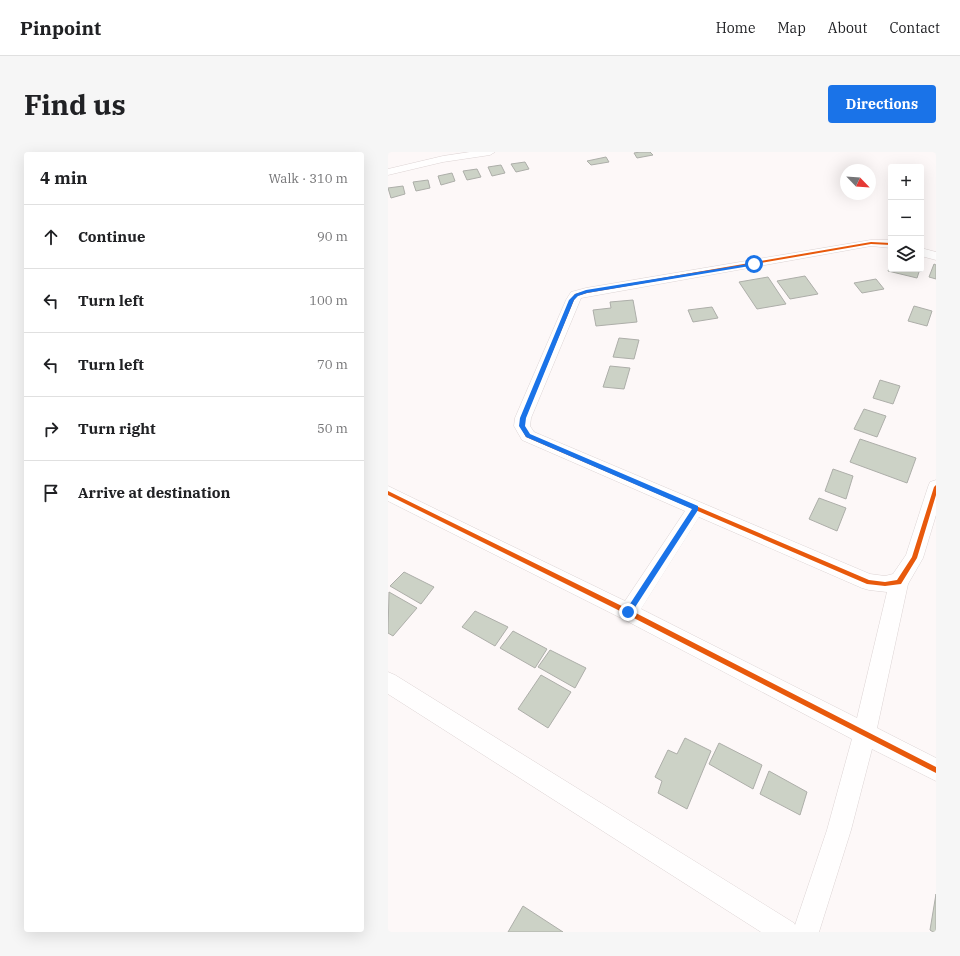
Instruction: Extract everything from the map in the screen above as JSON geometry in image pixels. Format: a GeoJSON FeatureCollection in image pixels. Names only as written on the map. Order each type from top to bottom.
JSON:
{"type":"FeatureCollection","features":[{"type":"Feature","properties":{"kind":"street"},"geometry":{"type":"LineString","coordinates":[[388,172],[443,159],[490,152]]}},
{"type":"Feature","properties":{"kind":"street"},"geometry":{"type":"LineString","coordinates":[[888,244],[871,242],[576,295],[572,300],[523,418],[522,426],[528,436],[869,582],[885,584],[899,582]]}},
{"type":"Feature","properties":{"kind":"street"},"geometry":{"type":"LineString","coordinates":[[924,253],[936,256]]}},
{"type":"Feature","properties":{"kind":"street"},"geometry":{"type":"LineString","coordinates":[[806,932],[839,830],[865,733],[899,582],[914,558],[936,487]]}},
{"type":"Feature","properties":{"kind":"street"},"geometry":{"type":"LineString","coordinates":[[388,493],[628,612],[936,770]]}},
{"type":"Feature","properties":{"kind":"street"},"geometry":{"type":"LineString","coordinates":[[628,612],[696,508]]}},
{"type":"Feature","properties":{"kind":"street"},"geometry":{"type":"LineString","coordinates":[[388,682],[785,932]]}},
{"type":"Feature","properties":{"kind":"building"},"geometry":{"type":"Polygon","coordinates":[[[650,152],[653,155],[637,158],[634,153],[650,152]]]}},
{"type":"Feature","properties":{"kind":"building"},"geometry":{"type":"Polygon","coordinates":[[[606,157],[609,162],[591,165],[587,161],[606,157]]]}},
{"type":"Feature","properties":{"kind":"building"},"geometry":{"type":"Polygon","coordinates":[[[525,162],[529,169],[516,172],[511,164],[525,162]]]}},
{"type":"Feature","properties":{"kind":"building"},"geometry":{"type":"Polygon","coordinates":[[[501,165],[505,173],[492,176],[488,167],[501,165]]]}},
{"type":"Feature","properties":{"kind":"building"},"geometry":{"type":"Polygon","coordinates":[[[477,169],[481,177],[467,180],[463,171],[477,169]]]}},
{"type":"Feature","properties":{"kind":"building"},"geometry":{"type":"Polygon","coordinates":[[[452,173],[455,181],[441,185],[438,176],[452,173]]]}},
{"type":"Feature","properties":{"kind":"building"},"geometry":{"type":"Polygon","coordinates":[[[428,180],[430,188],[416,191],[413,182],[428,180]]]}},
{"type":"Feature","properties":{"kind":"building"},"geometry":{"type":"Polygon","coordinates":[[[403,186],[405,194],[391,198],[388,188],[403,186]]]}},
{"type":"Feature","properties":{"kind":"building"},"geometry":{"type":"Polygon","coordinates":[[[934,264],[936,265],[936,279],[929,277],[934,264]]]}},
{"type":"Feature","properties":{"kind":"building"},"geometry":{"type":"Polygon","coordinates":[[[892,272],[919,272],[917,278],[892,272]]]}},
{"type":"Feature","properties":{"kind":"building"},"geometry":{"type":"Polygon","coordinates":[[[805,276],[818,294],[790,299],[777,281],[805,276]]]}},
{"type":"Feature","properties":{"kind":"building"},"geometry":{"type":"Polygon","coordinates":[[[768,277],[786,304],[757,309],[739,282],[768,277]]]}},
{"type":"Feature","properties":{"kind":"building"},"geometry":{"type":"Polygon","coordinates":[[[876,279],[884,289],[862,293],[854,283],[876,279]]]}},
{"type":"Feature","properties":{"kind":"building"},"geometry":{"type":"Polygon","coordinates":[[[633,300],[637,322],[596,326],[593,310],[611,308],[610,302],[633,300]]]}},
{"type":"Feature","properties":{"kind":"building"},"geometry":{"type":"Polygon","coordinates":[[[914,306],[932,311],[927,326],[908,321],[914,306]]]}},
{"type":"Feature","properties":{"kind":"building"},"geometry":{"type":"Polygon","coordinates":[[[712,307],[718,318],[693,322],[688,310],[712,307]]]}},
{"type":"Feature","properties":{"kind":"building"},"geometry":{"type":"Polygon","coordinates":[[[619,338],[639,340],[634,359],[613,357],[619,338]]]}},
{"type":"Feature","properties":{"kind":"building"},"geometry":{"type":"Polygon","coordinates":[[[610,366],[630,368],[624,389],[603,387],[610,366]]]}},
{"type":"Feature","properties":{"kind":"building"},"geometry":{"type":"Polygon","coordinates":[[[880,380],[900,386],[893,404],[873,398],[880,380]]]}},
{"type":"Feature","properties":{"kind":"building"},"geometry":{"type":"Polygon","coordinates":[[[864,409],[886,416],[877,437],[854,429],[864,409]]]}},
{"type":"Feature","properties":{"kind":"building"},"geometry":{"type":"Polygon","coordinates":[[[860,439],[916,458],[907,483],[850,462],[860,439]]]}},
{"type":"Feature","properties":{"kind":"building"},"geometry":{"type":"Polygon","coordinates":[[[833,469],[853,476],[846,499],[825,491],[833,469]]]}},
{"type":"Feature","properties":{"kind":"building"},"geometry":{"type":"Polygon","coordinates":[[[819,498],[846,508],[837,531],[809,519],[819,498]]]}},
{"type":"Feature","properties":{"kind":"building"},"geometry":{"type":"Polygon","coordinates":[[[404,572],[434,587],[421,604],[390,586],[404,572]]]}},
{"type":"Feature","properties":{"kind":"building"},"geometry":{"type":"Polygon","coordinates":[[[389,592],[417,608],[393,636],[388,633],[389,592]]]}},
{"type":"Feature","properties":{"kind":"building"},"geometry":{"type":"Polygon","coordinates":[[[475,611],[508,627],[495,646],[462,627],[475,611]]]}},
{"type":"Feature","properties":{"kind":"building"},"geometry":{"type":"Polygon","coordinates":[[[513,631],[547,649],[535,668],[500,648],[513,631]]]}},
{"type":"Feature","properties":{"kind":"building"},"geometry":{"type":"Polygon","coordinates":[[[550,650],[586,668],[575,688],[538,667],[550,650]]]}},
{"type":"Feature","properties":{"kind":"building"},"geometry":{"type":"Polygon","coordinates":[[[541,675],[571,692],[548,728],[518,709],[541,675]]]}},
{"type":"Feature","properties":{"kind":"building"},"geometry":{"type":"Polygon","coordinates":[[[685,738],[711,751],[687,809],[658,793],[662,781],[655,777],[668,750],[677,754],[685,738]]]}},
{"type":"Feature","properties":{"kind":"building"},"geometry":{"type":"Polygon","coordinates":[[[719,743],[762,765],[753,789],[709,764],[719,743]]]}},
{"type":"Feature","properties":{"kind":"building"},"geometry":{"type":"Polygon","coordinates":[[[769,771],[807,792],[800,815],[760,794],[769,771]]]}},
{"type":"Feature","properties":{"kind":"building"},"geometry":{"type":"Polygon","coordinates":[[[936,894],[936,932],[933,932],[930,930],[936,894]]]}},
{"type":"Feature","properties":{"kind":"building"},"geometry":{"type":"Polygon","coordinates":[[[523,906],[563,932],[508,932],[523,906]]]}},
{"type":"Feature","properties":{"kind":"cycle path"},"geometry":{"type":"LineString","coordinates":[[888,244],[871,243],[586,292],[576,295],[572,300],[523,418],[522,426],[528,436],[869,582],[885,584],[899,582],[914,558],[936,487]]}},
{"type":"Feature","properties":{"kind":"cycle path"},"geometry":{"type":"LineString","coordinates":[[388,493],[628,612],[936,770]]}},
{"type":"Feature","properties":{"kind":"route"},"geometry":{"type":"LineString","coordinates":[[628,612],[696,508],[528,436],[522,426],[523,418],[572,300],[576,295],[586,292],[754,264]]}}]}
